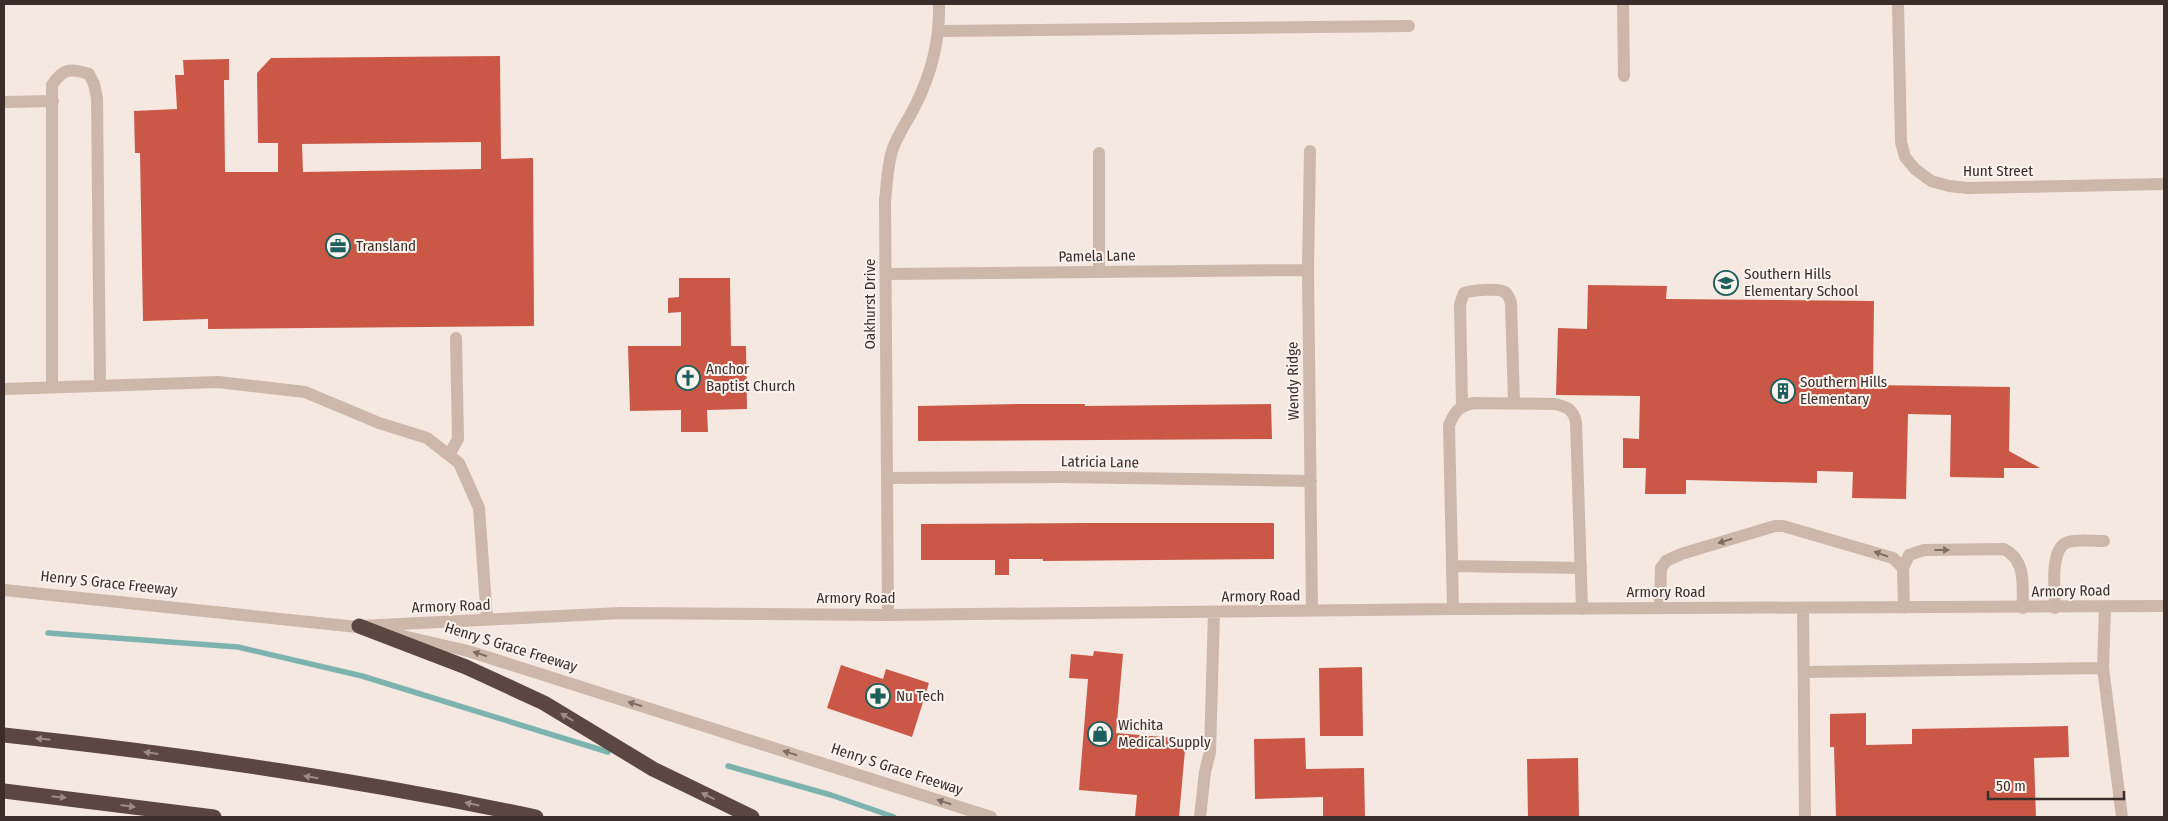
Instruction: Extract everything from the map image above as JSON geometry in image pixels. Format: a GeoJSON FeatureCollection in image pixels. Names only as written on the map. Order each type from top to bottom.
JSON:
{"type":"FeatureCollection","features":[{"type":"Feature","properties":{"kind":"highway"},"geometry":{"type":"LineString","coordinates":[[359,626],[466,667],[544,703],[653,769],[752,817]]}},
{"type":"Feature","properties":{"kind":"highway"},"geometry":{"type":"LineString","coordinates":[[4,735],[83,743],[431,795],[536,817]]}},
{"type":"Feature","properties":{"kind":"highway"},"geometry":{"type":"LineString","coordinates":[[4,790],[214,817]]}},
{"type":"Feature","properties":{"kind":"street","name":"Oakhurst Drive"},"geometry":{"type":"LineString","coordinates":[[888,615],[885,202],[892,151],[898,134],[916,104],[934,58],[939,4]]}},
{"type":"Feature","properties":{"kind":"street"},"geometry":{"type":"LineString","coordinates":[[1623,4],[1624,76]]}},
{"type":"Feature","properties":{"kind":"street","name":"Hunt Street"},"geometry":{"type":"LineString","coordinates":[[1898,4],[1901,142],[1905,157],[1915,169],[1931,181],[1968,188],[2164,184]]}},
{"type":"Feature","properties":{"kind":"street"},"geometry":{"type":"LineString","coordinates":[[938,31],[1409,26]]}},
{"type":"Feature","properties":{"kind":"street"},"geometry":{"type":"LineString","coordinates":[[52,387],[52,85],[59,74],[69,70],[89,74],[94,84],[97,98],[100,386]]}},
{"type":"Feature","properties":{"kind":"street"},"geometry":{"type":"LineString","coordinates":[[4,102],[52,101]]}},
{"type":"Feature","properties":{"kind":"street","name":"Wendy Ridge"},"geometry":{"type":"LineString","coordinates":[[1310,150],[1308,270],[1312,611]]}},
{"type":"Feature","properties":{"kind":"street"},"geometry":{"type":"LineString","coordinates":[[1099,153],[1099,272]]}},
{"type":"Feature","properties":{"kind":"street","name":"Pamela Lane"},"geometry":{"type":"LineString","coordinates":[[886,274],[1308,270]]}},
{"type":"Feature","properties":{"kind":"street"},"geometry":{"type":"LineString","coordinates":[[1462,405],[1460,304],[1464,293],[1471,290],[1499,290],[1505,292],[1509,297],[1511,303],[1514,404]]}},
{"type":"Feature","properties":{"kind":"street"},"geometry":{"type":"LineString","coordinates":[[449,456],[458,439],[456,338]]}},
{"type":"Feature","properties":{"kind":"street"},"geometry":{"type":"LineString","coordinates":[[4,389],[218,382],[305,392],[379,423],[427,438],[459,463],[479,508],[487,620]]}},
{"type":"Feature","properties":{"kind":"street"},"geometry":{"type":"LineString","coordinates":[[1453,609],[1449,425],[1454,413],[1462,405],[1474,403],[1555,404],[1567,407],[1574,414],[1576,422],[1582,609]]}},
{"type":"Feature","properties":{"kind":"street","name":"Latricia Lane"},"geometry":{"type":"LineString","coordinates":[[888,478],[1062,477],[1311,481]]}},
{"type":"Feature","properties":{"kind":"street"},"geometry":{"type":"LineString","coordinates":[[1660,608],[1660,574],[1661,568],[1666,561],[1681,554],[1775,526],[1783,526],[1876,552],[1893,558],[1903,568]]}},
{"type":"Feature","properties":{"kind":"street"},"geometry":{"type":"LineString","coordinates":[[2055,608],[2056,554],[2062,545],[2070,541],[2104,541]]}},
{"type":"Feature","properties":{"kind":"street"},"geometry":{"type":"LineString","coordinates":[[1904,608],[1903,568],[1909,555],[1924,550],[2004,549],[2014,554],[2021,568],[2023,608]]}},
{"type":"Feature","properties":{"kind":"street"},"geometry":{"type":"LineString","coordinates":[[1452,566],[1580,568]]}},
{"type":"Feature","properties":{"kind":"street","name":"Henry S Grace Freeway"},"geometry":{"type":"LineString","coordinates":[[4,590],[359,626],[468,651],[991,817]]}},
{"type":"Feature","properties":{"kind":"street","name":"Armory Road"},"geometry":{"type":"LineString","coordinates":[[359,626],[621,613],[888,615],[1453,609],[2055,608],[2164,606]]}},
{"type":"Feature","properties":{"kind":"street"},"geometry":{"type":"LineString","coordinates":[[2105,607],[2103,668],[2122,817]]}},
{"type":"Feature","properties":{"kind":"street"},"geometry":{"type":"LineString","coordinates":[[1803,608],[1805,817]]}},
{"type":"Feature","properties":{"kind":"street"},"geometry":{"type":"LineString","coordinates":[[1200,817],[1205,772],[1210,752],[1214,612]]}},
{"type":"Feature","properties":{"kind":"street"},"geometry":{"type":"LineString","coordinates":[[1804,672],[2103,668]]}},
{"type":"Feature","properties":{"kind":"building","name":"Transland"},"geometry":{"type":"Polygon","coordinates":[[[500,56],[501,159],[533,158],[534,326],[208,329],[208,319],[143,321],[140,153],[135,153],[134,111],[177,109],[175,75],[184,75],[183,60],[229,59],[229,80],[224,80],[225,172],[278,172],[278,143],[258,143],[257,73],[271,58],[500,56]],[[481,142],[302,144],[303,172],[481,169],[481,142]]]}},
{"type":"Feature","properties":{"kind":"building","name":"Anchor Baptist Church"},"geometry":{"type":"Polygon","coordinates":[[[679,278],[730,278],[731,346],[746,346],[747,409],[707,410],[708,432],[681,432],[681,410],[630,411],[628,346],[681,346],[681,312],[668,313],[668,298],[679,297],[679,278]]]}},
{"type":"Feature","properties":{"kind":"building","name":"Southern Hills Elementary"},"geometry":{"type":"Polygon","coordinates":[[[1588,285],[1667,286],[1666,299],[1874,301],[1873,385],[2010,387],[2009,451],[2040,468],[2004,468],[2004,478],[1950,477],[1951,415],[1908,414],[1906,499],[1852,498],[1853,472],[1817,471],[1817,483],[1686,480],[1686,494],[1645,494],[1646,468],[1623,468],[1623,438],[1639,439],[1640,396],[1556,395],[1558,328],[1587,329],[1588,285]]]}},
{"type":"Feature","properties":{"kind":"building"},"geometry":{"type":"Polygon","coordinates":[[[1085,404],[1085,406],[1271,404],[1272,439],[918,441],[918,406],[1085,404]]]}},
{"type":"Feature","properties":{"kind":"building"},"geometry":{"type":"Polygon","coordinates":[[[1274,523],[1274,559],[1043,561],[1043,559],[1009,559],[1009,575],[995,575],[995,560],[921,560],[921,524],[1274,523]]]}},
{"type":"Feature","properties":{"kind":"building"},"geometry":{"type":"Polygon","coordinates":[[[1094,651],[1123,654],[1116,733],[1186,739],[1179,817],[1135,817],[1137,795],[1079,790],[1088,679],[1069,678],[1071,654],[1093,656],[1094,651]]]}},
{"type":"Feature","properties":{"kind":"building","name":"Nu Tech"},"geometry":{"type":"Polygon","coordinates":[[[841,665],[883,679],[886,669],[929,683],[912,737],[827,708],[841,665]]]}},
{"type":"Feature","properties":{"kind":"building"},"geometry":{"type":"Polygon","coordinates":[[[1362,667],[1363,736],[1320,736],[1319,668],[1362,667]]]}},
{"type":"Feature","properties":{"kind":"building"},"geometry":{"type":"Polygon","coordinates":[[[1866,713],[1866,745],[1912,744],[1912,729],[2068,726],[2069,757],[2034,758],[2036,817],[1836,817],[1834,747],[1830,747],[1830,714],[1866,713]]]}},
{"type":"Feature","properties":{"kind":"building"},"geometry":{"type":"Polygon","coordinates":[[[1305,738],[1306,769],[1364,768],[1365,817],[1323,817],[1323,797],[1255,799],[1254,739],[1305,738]]]}},
{"type":"Feature","properties":{"kind":"building"},"geometry":{"type":"Polygon","coordinates":[[[1578,758],[1579,817],[1528,817],[1527,759],[1578,758]]]}},
{"type":"Feature","properties":{"kind":"waterway"},"geometry":{"type":"LineString","coordinates":[[48,633],[238,647],[362,676],[608,752]]}},
{"type":"Feature","properties":{"kind":"waterway"},"geometry":{"type":"LineString","coordinates":[[728,766],[831,795],[894,817]]}},
{"type":"Feature","properties":{"kind":"place","name":"Transland"},"geometry":{"type":"Point","coordinates":[338,246]}},
{"type":"Feature","properties":{"kind":"place","name":"Southern Hills Elementary School"},"geometry":{"type":"Point","coordinates":[1726,283]}},
{"type":"Feature","properties":{"kind":"place","name":"Anchor Baptist Church"},"geometry":{"type":"Point","coordinates":[688,378]}},
{"type":"Feature","properties":{"kind":"place","name":"Southern Hills Elementary"},"geometry":{"type":"Point","coordinates":[1783,391]}},
{"type":"Feature","properties":{"kind":"place","name":"Nu Tech"},"geometry":{"type":"Point","coordinates":[878,696]}},
{"type":"Feature","properties":{"kind":"place","name":"Wichita Medical Supply"},"geometry":{"type":"Point","coordinates":[1100,734]}}]}
